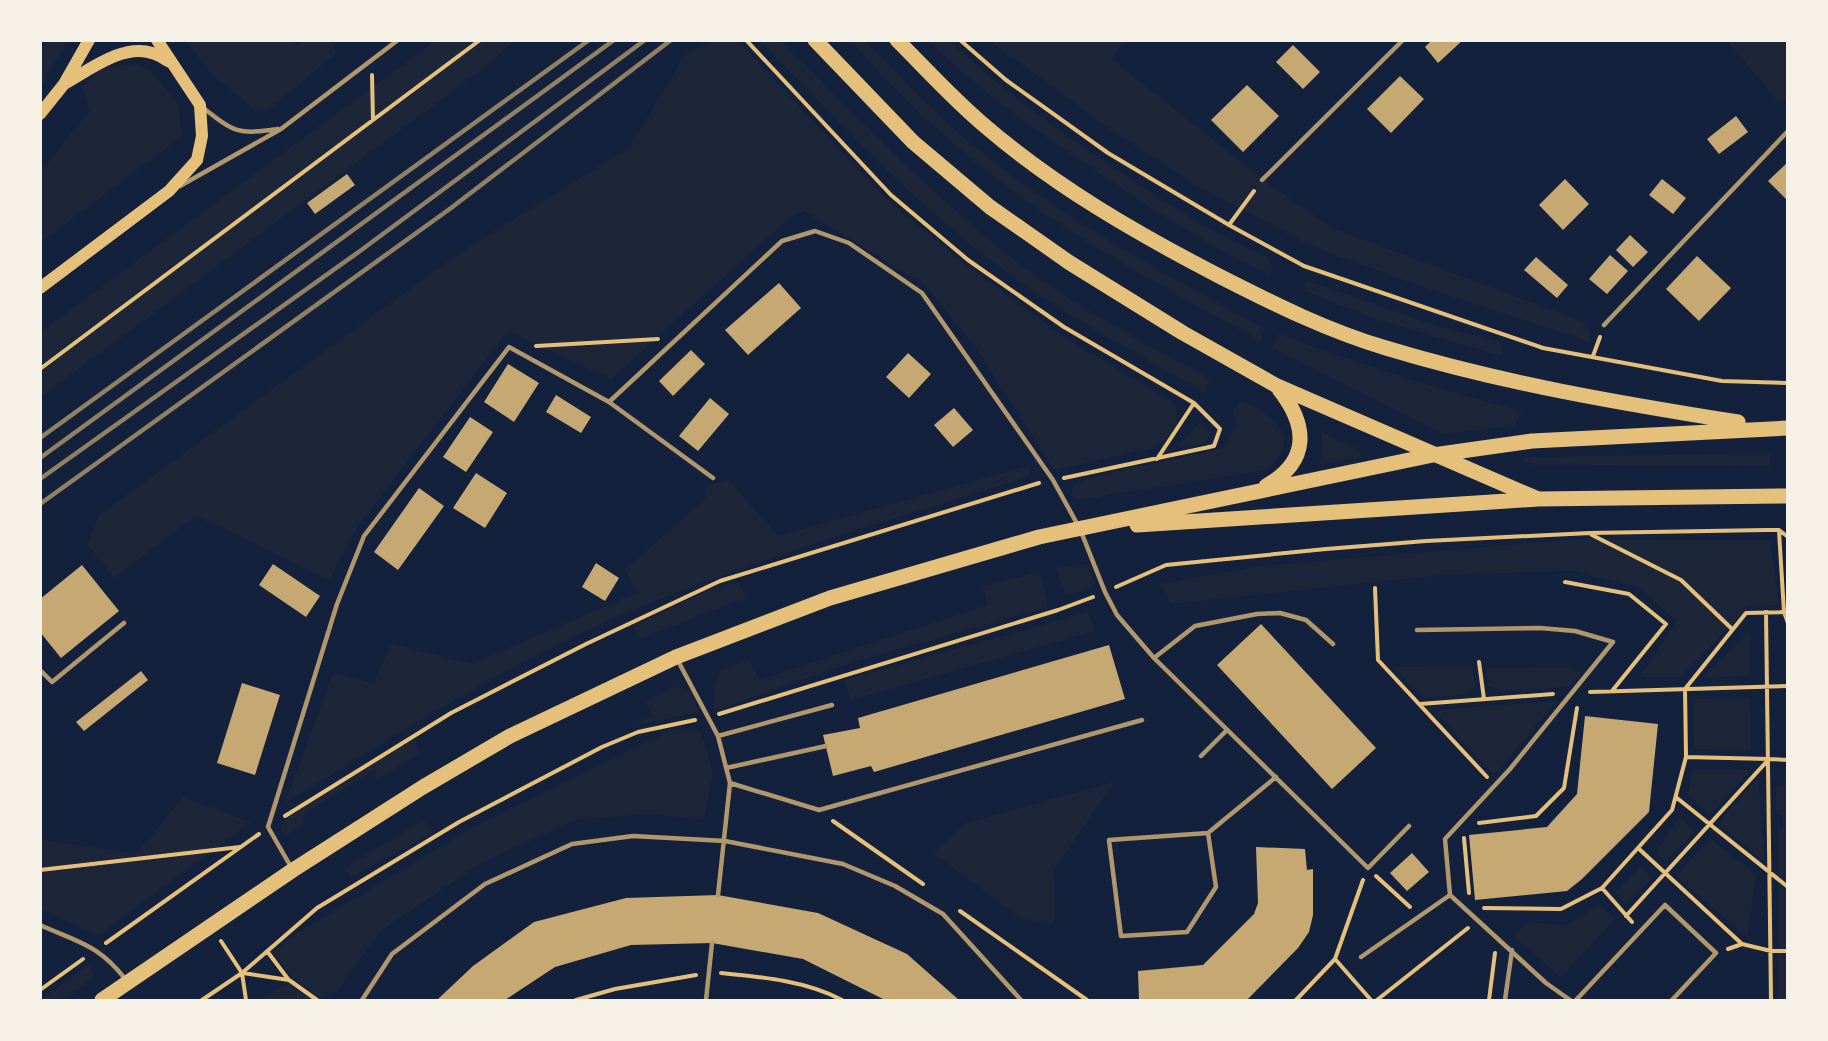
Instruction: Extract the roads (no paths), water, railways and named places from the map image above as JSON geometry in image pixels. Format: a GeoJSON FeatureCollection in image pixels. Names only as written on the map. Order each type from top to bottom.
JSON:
{"type":"FeatureCollection","features":[{"type":"Feature","properties":{"kind":"main road"},"geometry":{"type":"LineString","coordinates":[[40,114],[64,84],[88,40]]}},
{"type":"Feature","properties":{"kind":"main road"},"geometry":{"type":"LineString","coordinates":[[40,288],[170,191],[197,160],[202,136],[200,105],[157,40]]}},
{"type":"Feature","properties":{"kind":"main road"},"geometry":{"type":"LineString","coordinates":[[815,40],[913,142],[990,207],[1070,263],[1183,333],[1277,386],[1538,499]]}},
{"type":"Feature","properties":{"kind":"main road"},"geometry":{"type":"LineString","coordinates":[[897,40],[986,126],[1077,195],[1163,247],[1294,314],[1384,348],[1498,379],[1605,401],[1768,427],[1788,428]]}},
{"type":"Feature","properties":{"kind":"main road"},"geometry":{"type":"LineString","coordinates":[[64,84],[111,58],[133,52],[152,52],[171,62]]}},
{"type":"Feature","properties":{"kind":"main road"},"geometry":{"type":"LineString","coordinates":[[1254,493],[1285,475],[1299,450],[1297,422],[1292,405],[1277,386]]}},
{"type":"Feature","properties":{"kind":"main road"},"geometry":{"type":"LineString","coordinates":[[102,1000],[293,870],[423,787],[510,736],[676,657],[830,598],[1039,537],[1433,455],[1532,441],[1768,427]]}},
{"type":"Feature","properties":{"kind":"main road"},"geometry":{"type":"LineString","coordinates":[[1080,529],[1538,499],[1788,496]]}},
{"type":"Feature","properties":{"kind":"lane"},"geometry":{"type":"LineString","coordinates":[[170,191],[281,129],[398,40]]}},
{"type":"Feature","properties":{"kind":"lane"},"geometry":{"type":"LineString","coordinates":[[1262,180],[1403,40]]}},
{"type":"Feature","properties":{"kind":"lane"},"geometry":{"type":"LineString","coordinates":[[200,105],[232,130],[252,133],[281,129]]}},
{"type":"Feature","properties":{"kind":"lane"},"geometry":{"type":"LineString","coordinates":[[1604,325],[1788,131]]}},
{"type":"Feature","properties":{"kind":"lane"},"geometry":{"type":"LineString","coordinates":[[609,402],[782,241],[815,231],[849,243],[922,293],[1053,480],[1080,529],[1105,592],[1117,615],[1154,658],[1368,868],[1409,826]]}},
{"type":"Feature","properties":{"kind":"lane"},"geometry":{"type":"LineString","coordinates":[[293,870],[268,827],[337,604],[364,536],[509,347],[609,402],[713,478]]}},
{"type":"Feature","properties":{"kind":"lane"},"geometry":{"type":"LineString","coordinates":[[1154,658],[1195,626],[1257,614],[1280,613],[1306,620],[1333,644]]}},
{"type":"Feature","properties":{"kind":"lane"},"geometry":{"type":"LineString","coordinates":[[40,670],[52,682],[124,622]]}},
{"type":"Feature","properties":{"kind":"lane"},"geometry":{"type":"LineString","coordinates":[[1417,630],[1563,630],[1613,642],[1495,786],[1445,840],[1450,895],[1467,908],[1546,983],[1570,1000]]}},
{"type":"Feature","properties":{"kind":"lane"},"geometry":{"type":"LineString","coordinates":[[676,657],[718,736],[730,783],[718,895]]}},
{"type":"Feature","properties":{"kind":"lane"},"geometry":{"type":"LineString","coordinates":[[718,736],[832,705]]}},
{"type":"Feature","properties":{"kind":"lane"},"geometry":{"type":"LineString","coordinates":[[730,783],[819,810],[1142,720]]}},
{"type":"Feature","properties":{"kind":"lane"},"geometry":{"type":"LineString","coordinates":[[1200,756],[1227,730]]}},
{"type":"Feature","properties":{"kind":"lane"},"geometry":{"type":"LineString","coordinates":[[726,768],[826,746]]}},
{"type":"Feature","properties":{"kind":"lane"},"geometry":{"type":"LineString","coordinates":[[1208,833],[1216,887],[1187,932],[1120,936],[1109,840],[1208,833],[1276,777]]}},
{"type":"Feature","properties":{"kind":"lane"},"geometry":{"type":"LineString","coordinates":[[362,1000],[392,954],[485,884],[572,844],[633,836],[724,840],[843,864],[895,886],[943,914],[1021,1000]]}},
{"type":"Feature","properties":{"kind":"lane"},"geometry":{"type":"LineString","coordinates":[[1361,957],[1435,908],[1450,895]]}},
{"type":"Feature","properties":{"kind":"lane"},"geometry":{"type":"LineString","coordinates":[[1576,1000],[1665,905],[1716,953],[1672,1000]]}},
{"type":"Feature","properties":{"kind":"lane"},"geometry":{"type":"LineString","coordinates":[[40,925],[97,949],[109,959],[127,982]]}},
{"type":"Feature","properties":{"kind":"lane"},"geometry":{"type":"LineString","coordinates":[[706,1000],[712,943]]}},
{"type":"Feature","properties":{"kind":"lane"},"geometry":{"type":"LineString","coordinates":[[1505,1000],[1512,950]]}},
{"type":"Feature","properties":{"kind":"railway"},"geometry":{"type":"LineString","coordinates":[[40,438],[589,40]]}},
{"type":"Feature","properties":{"kind":"railway"},"geometry":{"type":"LineString","coordinates":[[40,458],[614,40]]}},
{"type":"Feature","properties":{"kind":"railway"},"geometry":{"type":"LineString","coordinates":[[40,479],[360,251],[645,40]]}},
{"type":"Feature","properties":{"kind":"railway"},"geometry":{"type":"LineString","coordinates":[[40,504],[451,208],[671,40]]}}]}
